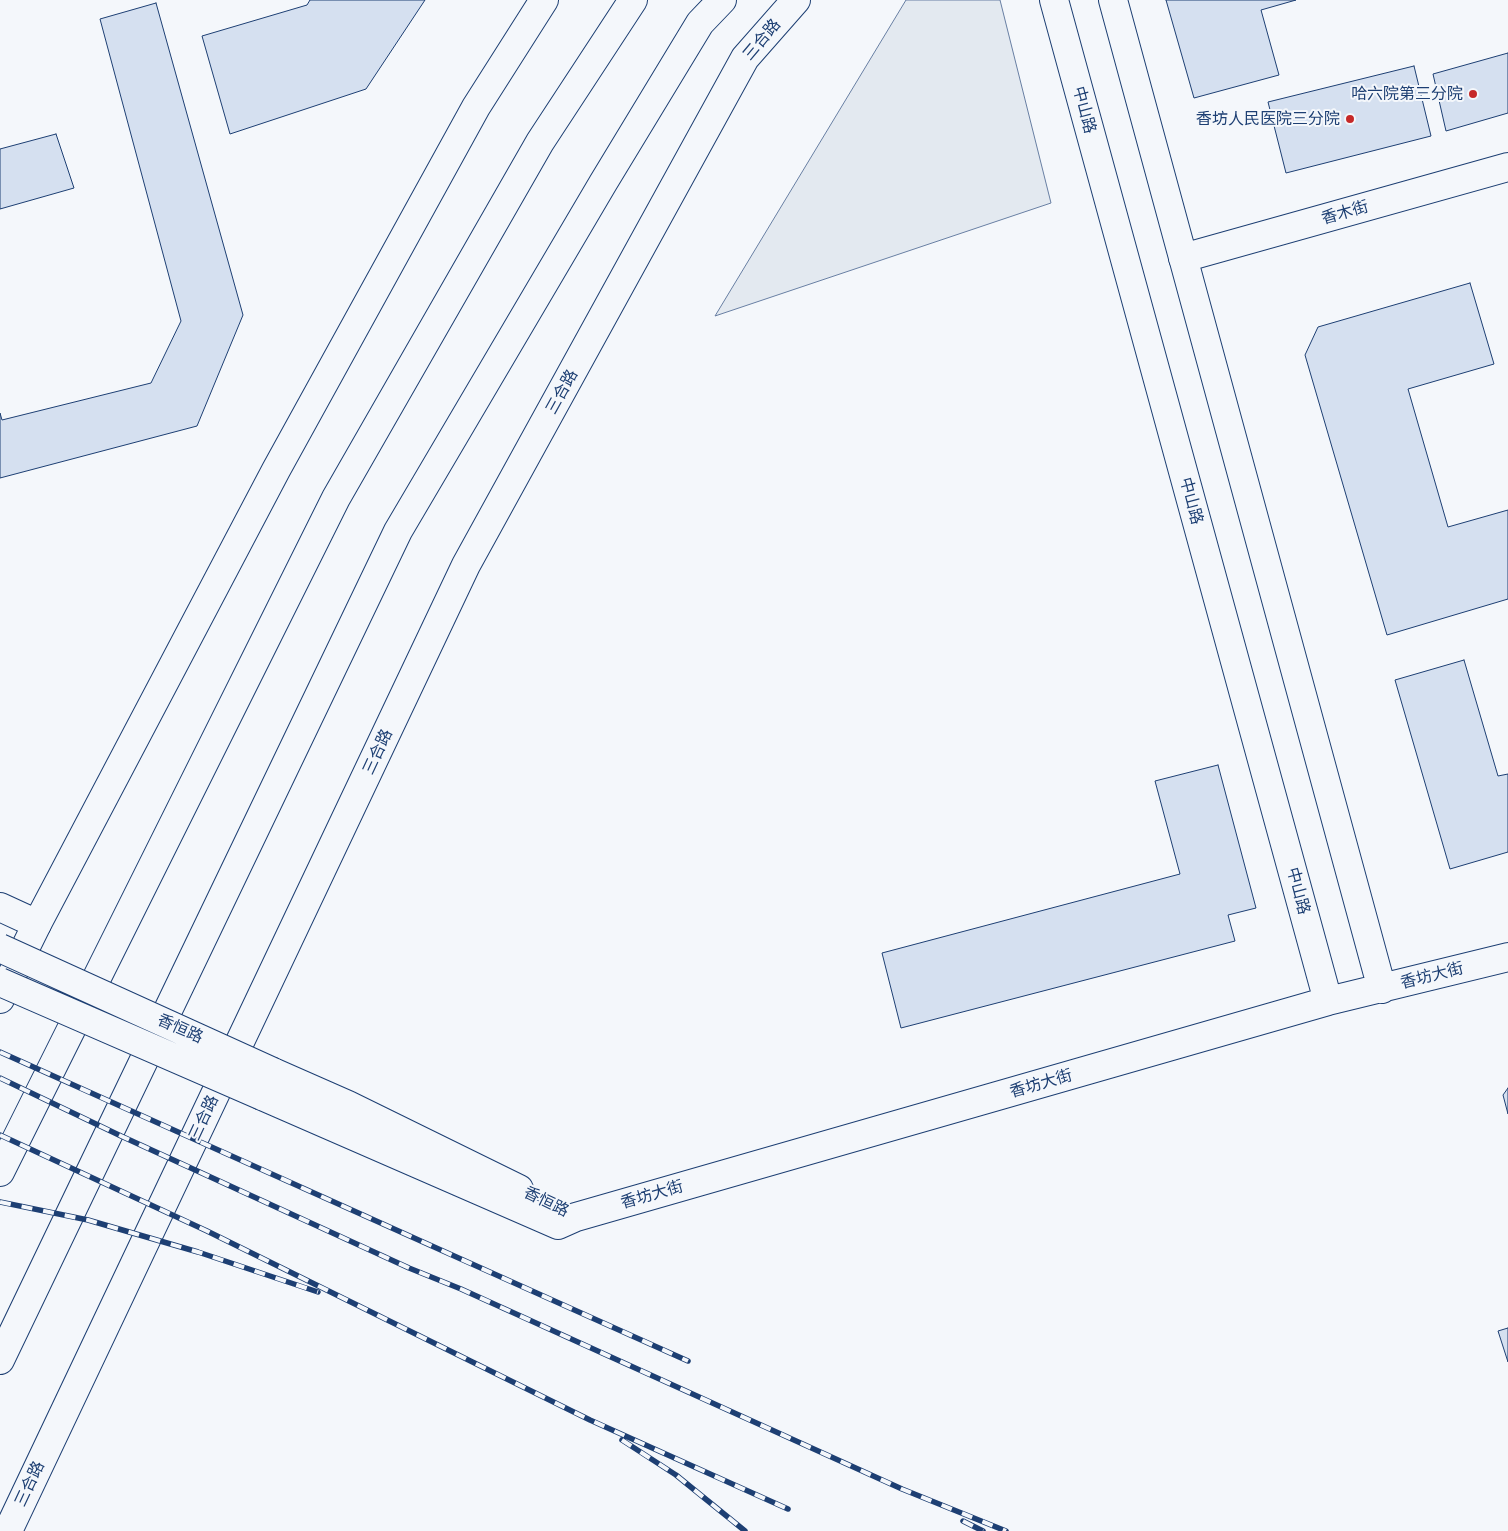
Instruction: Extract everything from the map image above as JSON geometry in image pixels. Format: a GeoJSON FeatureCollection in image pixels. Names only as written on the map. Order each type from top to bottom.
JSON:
{"type":"FeatureCollection","features":[{"type":"Feature","properties":{"kind":"main road"},"geometry":{"type":"LineString","coordinates":[[0,999],[37,924],[300,427],[476,107],[544,0]]}},
{"type":"Feature","properties":{"kind":"main road"},"geometry":{"type":"LineString","coordinates":[[0,1172],[336,498],[540,142],[633,0]]}},
{"type":"Feature","properties":{"kind":"main road"},"geometry":{"type":"LineString","coordinates":[[0,1360],[398,532],[603,183],[700,24],[722,0]]}},
{"type":"Feature","properties":{"kind":"main road","name":"三合路"},"geometry":{"type":"LineString","coordinates":[[8,1531],[466,565],[745,58],[796,0]]}},
{"type":"Feature","properties":{"kind":"main road","name":"中山路"},"geometry":{"type":"LineString","coordinates":[[1054,0],[1328,1001]]}},
{"type":"Feature","properties":{"kind":"main road"},"geometry":{"type":"LineString","coordinates":[[1113,0],[1382,989]]}},
{"type":"Feature","properties":{"kind":"main road","name":"香木街"},"geometry":{"type":"LineString","coordinates":[[1183,258],[1508,167]]}},
{"type":"Feature","properties":{"kind":"main road"},"geometry":{"type":"LineString","coordinates":[[0,907],[37,924]]}},
{"type":"Feature","properties":{"kind":"main road","name":"香恒路"},"geometry":{"type":"LineString","coordinates":[[0,948],[268,1084],[558,1225],[576,1217]]}},
{"type":"Feature","properties":{"kind":"main road","name":"香坊大街"},"geometry":{"type":"LineString","coordinates":[[576,1217],[1328,1001],[1508,957]]}},
{"type":"Feature","properties":{"kind":"main road","name":"香恒路"},"geometry":{"type":"LineString","coordinates":[[0,982],[268,1084]]}},
{"type":"Feature","properties":{"kind":"shaded area"},"geometry":{"type":"Polygon","coordinates":[[[906,0],[1000,0],[1051,203],[715,316],[906,0]]]}},
{"type":"Feature","properties":{"kind":"building"},"geometry":{"type":"Polygon","coordinates":[[[310,0],[425,0],[366,89],[230,134],[202,36],[307,5],[310,0]]]}},
{"type":"Feature","properties":{"kind":"building"},"geometry":{"type":"Polygon","coordinates":[[[1166,0],[1296,0],[1261,10],[1279,75],[1194,98],[1166,0]]]}},
{"type":"Feature","properties":{"kind":"building"},"geometry":{"type":"Polygon","coordinates":[[[156,3],[243,315],[197,426],[0,478],[0,413],[2,420],[151,383],[181,321],[100,19],[156,3]]]}},
{"type":"Feature","properties":{"kind":"building","name":"哈六院第三分院"},"geometry":{"type":"Polygon","coordinates":[[[1508,53],[1508,113],[1446,131],[1433,74],[1508,53]]]}},
{"type":"Feature","properties":{"kind":"building","name":"香坊人民医院三分院"},"geometry":{"type":"Polygon","coordinates":[[[1414,66],[1431,136],[1286,173],[1268,102],[1414,66]]]}},
{"type":"Feature","properties":{"kind":"building"},"geometry":{"type":"Polygon","coordinates":[[[56,134],[74,188],[0,209],[0,149],[56,134]]]}},
{"type":"Feature","properties":{"kind":"building"},"geometry":{"type":"Polygon","coordinates":[[[1470,283],[1494,364],[1408,389],[1448,527],[1508,510],[1508,599],[1387,635],[1305,355],[1318,327],[1470,283]]]}},
{"type":"Feature","properties":{"kind":"building"},"geometry":{"type":"Polygon","coordinates":[[[1464,660],[1498,776],[1508,774],[1508,852],[1450,869],[1395,680],[1464,660]]]}},
{"type":"Feature","properties":{"kind":"building"},"geometry":{"type":"Polygon","coordinates":[[[1218,765],[1256,908],[1228,915],[1235,941],[901,1028],[882,953],[1180,874],[1155,781],[1218,765]]]}},
{"type":"Feature","properties":{"kind":"building"},"geometry":{"type":"Polygon","coordinates":[[[1508,1088],[1508,1114],[1503,1095],[1508,1088]]]}},
{"type":"Feature","properties":{"kind":"building"},"geometry":{"type":"Polygon","coordinates":[[[1508,1328],[1508,1362],[1498,1331],[1508,1328]]]}},
{"type":"Feature","properties":{"kind":"railway"},"geometry":{"type":"LineString","coordinates":[[0,1052],[688,1361]]}},
{"type":"Feature","properties":{"kind":"railway"},"geometry":{"type":"LineString","coordinates":[[0,1078],[121,1136],[409,1268],[461,1289],[902,1489],[1006,1531]]}},
{"type":"Feature","properties":{"kind":"railway"},"geometry":{"type":"LineString","coordinates":[[0,1135],[207,1231],[590,1420],[788,1509]]}},
{"type":"Feature","properties":{"kind":"railway"},"geometry":{"type":"LineString","coordinates":[[0,1202],[88,1220],[198,1252],[318,1292]]}},
{"type":"Feature","properties":{"kind":"railway"},"geometry":{"type":"LineString","coordinates":[[622,1440],[676,1475],[745,1531]]}},
{"type":"Feature","properties":{"kind":"railway"},"geometry":{"type":"LineString","coordinates":[[963,1521],[983,1531]]}},
{"type":"Feature","properties":{"kind":"place","name":"哈六院第三分院"},"geometry":{"type":"Point","coordinates":[1473,94]}},
{"type":"Feature","properties":{"kind":"place","name":"香坊人民医院三分院"},"geometry":{"type":"Point","coordinates":[1350,119]}}]}
